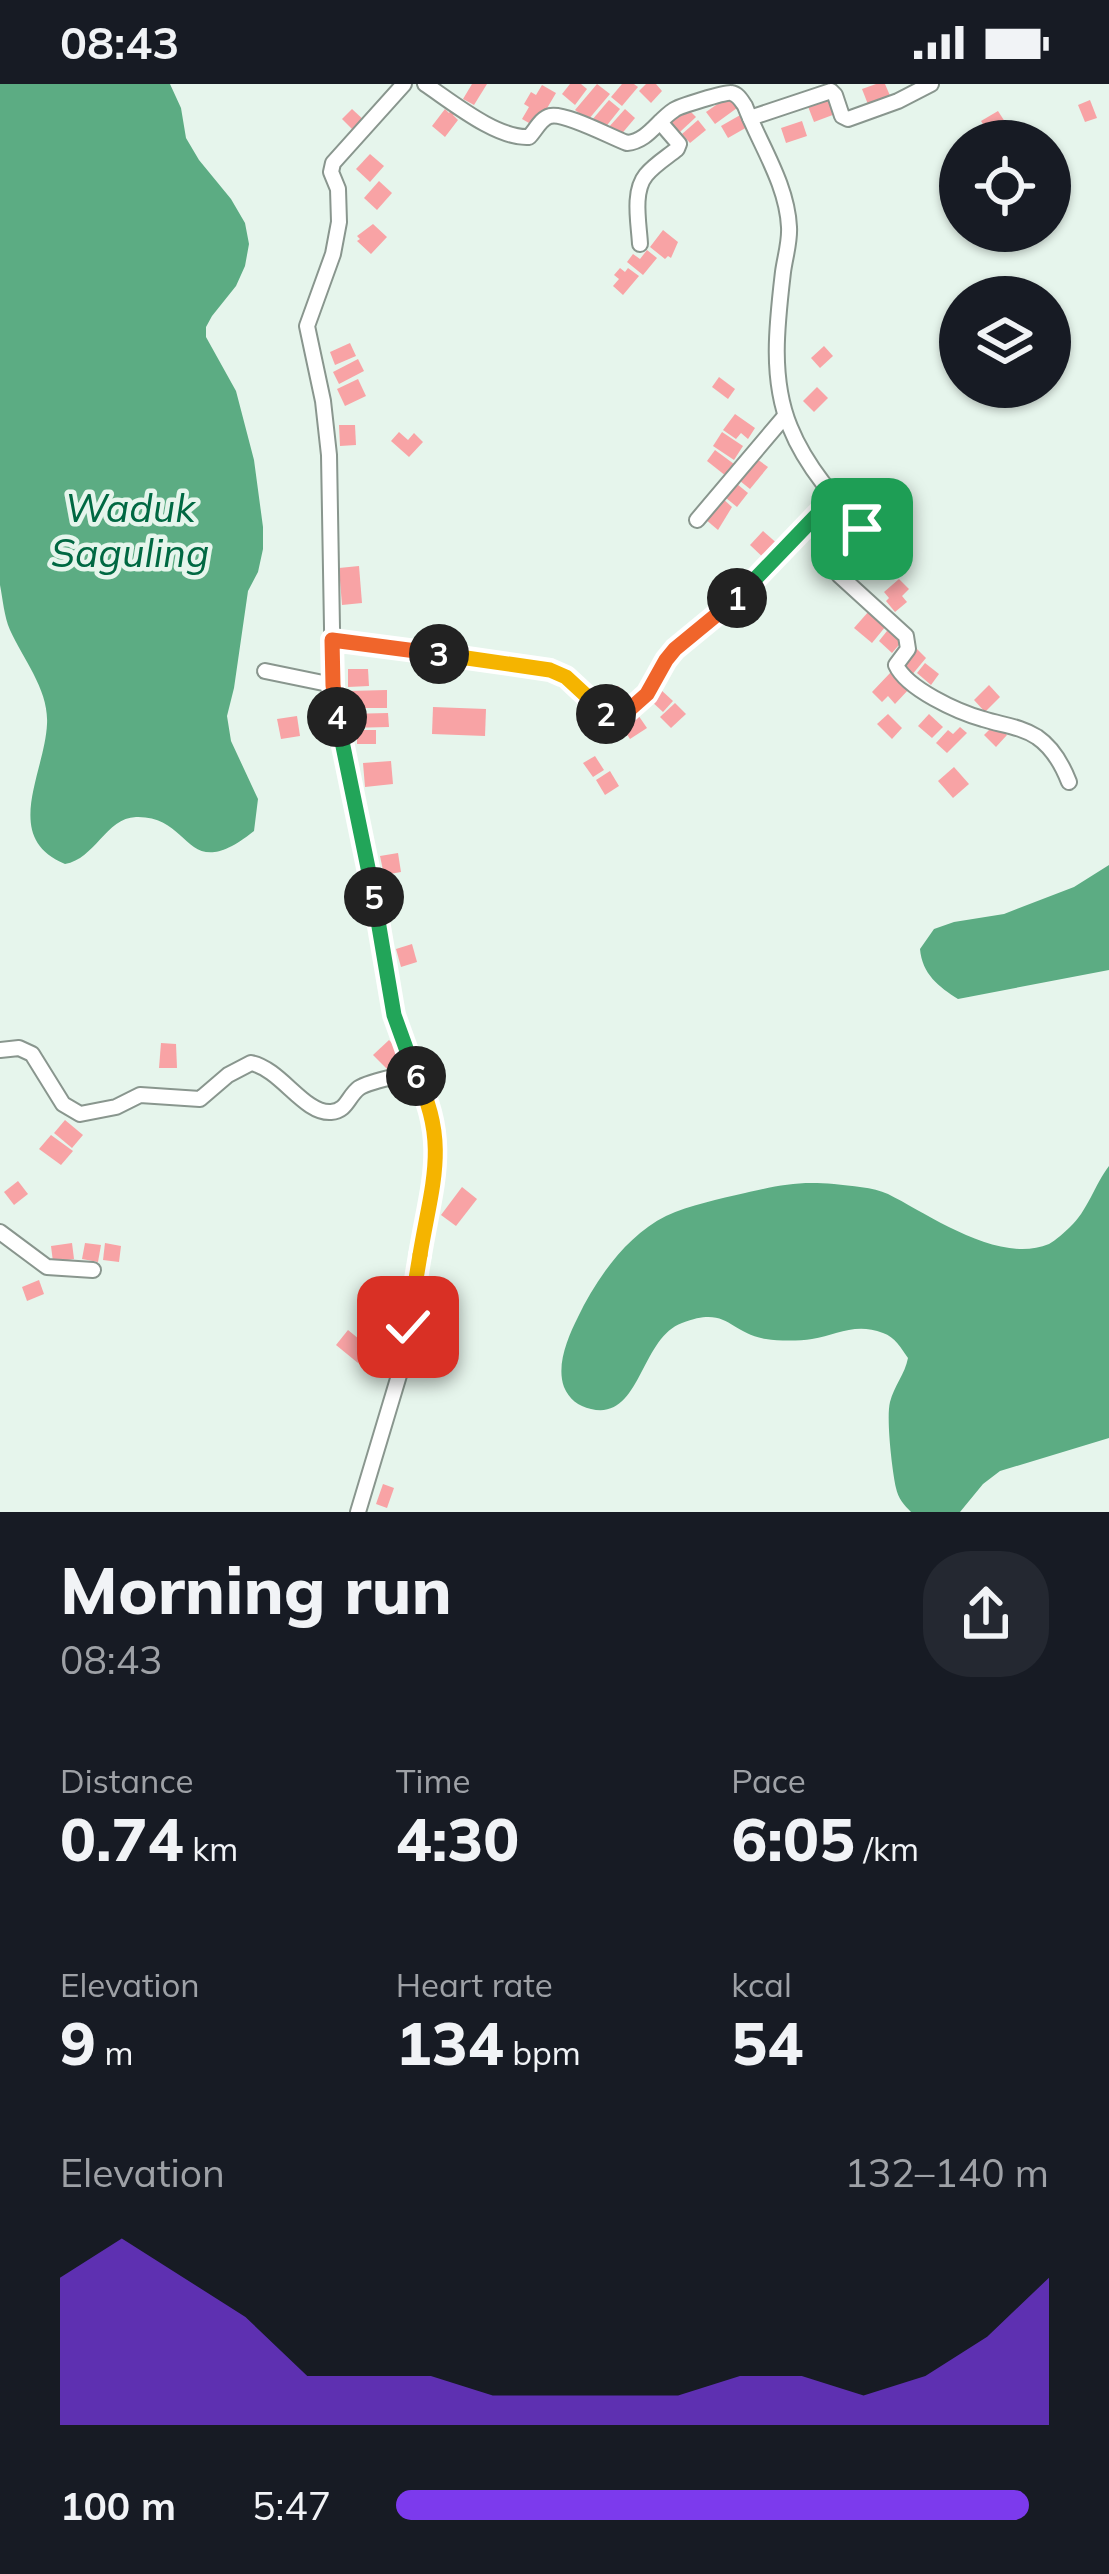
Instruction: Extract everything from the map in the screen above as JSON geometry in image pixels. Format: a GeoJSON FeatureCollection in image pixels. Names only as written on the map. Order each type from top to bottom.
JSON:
{"type":"FeatureCollection","features":[{"type":"Feature","properties":{"kind":"street"},"geometry":{"type":"LineString","coordinates":[[358,1512],[400,1372],[435,1177],[435,1128],[394,1015],[333,685],[328,455],[308,326],[339,222],[332,166],[404,84]]}},
{"type":"Feature","properties":{"kind":"street"},"geometry":{"type":"LineString","coordinates":[[425,84],[494,128],[523,139],[554,115],[627,143],[636,142],[676,108],[724,93],[738,97],[784,196],[789,219],[777,367],[785,416],[802,453],[862,529],[864,542],[837,569],[839,575],[906,636],[908,649],[899,658],[898,671],[906,680],[962,711],[1035,735],[1061,762],[1070,782]]}},
{"type":"Feature","properties":{"kind":"street"},"geometry":{"type":"LineString","coordinates":[[750,118],[831,91],[841,115],[848,119],[931,84]]}},
{"type":"Feature","properties":{"kind":"street"},"geometry":{"type":"LineString","coordinates":[[640,244],[641,184],[679,144],[660,122]]}},
{"type":"Feature","properties":{"kind":"street"},"geometry":{"type":"LineString","coordinates":[[697,520],[785,416]]}},
{"type":"Feature","properties":{"kind":"street"},"geometry":{"type":"LineString","coordinates":[[332,640],[550,670],[566,677],[600,710],[620,718],[647,694],[675,649],[740,595],[835,496]]}},
{"type":"Feature","properties":{"kind":"street"},"geometry":{"type":"LineString","coordinates":[[265,671],[333,685]]}},
{"type":"Feature","properties":{"kind":"street"},"geometry":{"type":"LineString","coordinates":[[0,1050],[19,1048],[32,1054],[63,1104],[80,1114],[116,1107],[140,1094],[200,1099],[251,1063],[270,1069],[316,1108],[332,1112],[342,1109],[363,1085],[413,1072]]}},
{"type":"Feature","properties":{"kind":"street"},"geometry":{"type":"LineString","coordinates":[[0,1232],[47,1267],[93,1270]]}},
{"type":"Feature","properties":{"kind":"water","name":"Waduk Saguling"},"geometry":{"type":"Polygon","coordinates":[[[0,84],[170,84],[181,108],[186,138],[245,223],[249,244],[245,266],[212,316],[206,337],[236,391],[254,460],[263,527],[263,549],[248,591],[227,716],[231,741],[258,799],[254,831],[214,852],[201,851],[155,819],[136,817],[116,824],[85,855],[65,864],[46,853],[35,838],[31,803],[47,711],[8,625],[0,585],[0,84]]]}},
{"type":"Feature","properties":{"kind":"water"},"geometry":{"type":"Polygon","coordinates":[[[1109,865],[1109,970],[958,999],[928,973],[920,949],[934,929],[1004,914],[1074,887],[1109,865]]]}},
{"type":"Feature","properties":{"kind":"water"},"geometry":{"type":"Polygon","coordinates":[[[1109,1166],[1109,1438],[1000,1471],[960,1512],[911,1512],[898,1495],[889,1410],[908,1358],[883,1333],[855,1329],[812,1339],[777,1340],[753,1336],[719,1319],[698,1318],[668,1331],[620,1403],[591,1409],[571,1398],[564,1387],[564,1351],[594,1288],[638,1234],[675,1212],[779,1186],[834,1184],[882,1192],[987,1243],[1029,1249],[1051,1243],[1076,1221],[1109,1166]]]}},
{"type":"Feature","properties":{"kind":"building"},"geometry":{"type":"Polygon","coordinates":[[[472,84],[487,84],[474,105],[463,99],[472,84]]]}},
{"type":"Feature","properties":{"kind":"building"},"geometry":{"type":"Polygon","coordinates":[[[570,84],[587,89],[575,105],[562,94],[570,84]]]}},
{"type":"Feature","properties":{"kind":"building"},"geometry":{"type":"Polygon","coordinates":[[[597,84],[610,94],[588,120],[575,110],[597,84]]]}},
{"type":"Feature","properties":{"kind":"building"},"geometry":{"type":"Polygon","coordinates":[[[622,84],[638,87],[622,106],[611,97],[622,84]]]}},
{"type":"Feature","properties":{"kind":"building"},"geometry":{"type":"Polygon","coordinates":[[[646,84],[656,84],[662,91],[651,103],[639,91],[646,84]]]}},
{"type":"Feature","properties":{"kind":"building"},"geometry":{"type":"Polygon","coordinates":[[[885,84],[891,98],[869,107],[862,89],[885,84]]]}},
{"type":"Feature","properties":{"kind":"building"},"geometry":{"type":"Polygon","coordinates":[[[542,85],[556,93],[536,127],[522,119],[529,107],[524,104],[542,85]]]}},
{"type":"Feature","properties":{"kind":"building"},"geometry":{"type":"Polygon","coordinates":[[[831,94],[838,113],[814,122],[807,104],[831,94]]]}},
{"type":"Feature","properties":{"kind":"building"},"geometry":{"type":"Polygon","coordinates":[[[729,96],[737,108],[715,124],[706,112],[729,96]]]}},
{"type":"Feature","properties":{"kind":"building"},"geometry":{"type":"Polygon","coordinates":[[[609,100],[620,109],[604,129],[592,120],[609,100]]]}},
{"type":"Feature","properties":{"kind":"building"},"geometry":{"type":"Polygon","coordinates":[[[1090,100],[1097,118],[1085,122],[1078,105],[1090,100]]]}},
{"type":"Feature","properties":{"kind":"building"},"geometry":{"type":"Polygon","coordinates":[[[685,106],[696,117],[680,132],[669,121],[685,106]]]}},
{"type":"Feature","properties":{"kind":"building"},"geometry":{"type":"Polygon","coordinates":[[[352,109],[367,123],[357,134],[342,119],[352,109]]]}},
{"type":"Feature","properties":{"kind":"building"},"geometry":{"type":"Polygon","coordinates":[[[445,109],[456,112],[453,115],[458,120],[445,137],[432,126],[445,109]]]}},
{"type":"Feature","properties":{"kind":"building"},"geometry":{"type":"Polygon","coordinates":[[[625,109],[635,118],[619,137],[608,128],[625,109]]]}},
{"type":"Feature","properties":{"kind":"building"},"geometry":{"type":"Polygon","coordinates":[[[998,111],[1004,120],[983,120],[998,111]]]}},
{"type":"Feature","properties":{"kind":"building"},"geometry":{"type":"Polygon","coordinates":[[[742,114],[749,126],[728,138],[721,126],[742,114]]]}},
{"type":"Feature","properties":{"kind":"building"},"geometry":{"type":"Polygon","coordinates":[[[698,120],[706,130],[690,143],[682,134],[698,120]]]}},
{"type":"Feature","properties":{"kind":"building"},"geometry":{"type":"Polygon","coordinates":[[[802,121],[807,136],[786,143],[781,128],[802,121]]]}},
{"type":"Feature","properties":{"kind":"building"},"geometry":{"type":"Polygon","coordinates":[[[370,154],[384,166],[370,182],[356,169],[370,154]]]}},
{"type":"Feature","properties":{"kind":"building"},"geometry":{"type":"Polygon","coordinates":[[[379,181],[392,193],[377,210],[364,198],[379,181]]]}},
{"type":"Feature","properties":{"kind":"building"},"geometry":{"type":"Polygon","coordinates":[[[373,224],[387,237],[371,254],[357,236],[373,224]]]}},
{"type":"Feature","properties":{"kind":"building"},"geometry":{"type":"Polygon","coordinates":[[[663,230],[678,242],[671,258],[665,259],[650,247],[663,230]]]}},
{"type":"Feature","properties":{"kind":"building"},"geometry":{"type":"Polygon","coordinates":[[[647,250],[657,258],[643,275],[627,262],[633,254],[640,259],[647,250]]]}},
{"type":"Feature","properties":{"kind":"building"},"geometry":{"type":"Polygon","coordinates":[[[620,268],[639,276],[623,295],[613,286],[620,268]]]}},
{"type":"Feature","properties":{"kind":"building"},"geometry":{"type":"Polygon","coordinates":[[[350,343],[356,356],[335,365],[330,352],[350,343]]]}},
{"type":"Feature","properties":{"kind":"building"},"geometry":{"type":"Polygon","coordinates":[[[824,346],[833,356],[820,368],[811,358],[824,346]]]}},
{"type":"Feature","properties":{"kind":"building"},"geometry":{"type":"Polygon","coordinates":[[[358,359],[364,371],[339,384],[333,372],[358,359]]]}},
{"type":"Feature","properties":{"kind":"building"},"geometry":{"type":"Polygon","coordinates":[[[719,377],[735,389],[728,399],[712,387],[719,377]]]}},
{"type":"Feature","properties":{"kind":"building"},"geometry":{"type":"Polygon","coordinates":[[[358,379],[366,396],[345,406],[337,389],[358,379]]]}},
{"type":"Feature","properties":{"kind":"building"},"geometry":{"type":"Polygon","coordinates":[[[817,387],[828,398],[814,412],[803,401],[817,387]]]}},
{"type":"Feature","properties":{"kind":"building"},"geometry":{"type":"Polygon","coordinates":[[[735,414],[755,428],[748,439],[741,433],[736,439],[723,430],[735,414]]]}},
{"type":"Feature","properties":{"kind":"building"},"geometry":{"type":"Polygon","coordinates":[[[339,425],[355,425],[356,445],[340,446],[339,425]]]}},
{"type":"Feature","properties":{"kind":"building"},"geometry":{"type":"Polygon","coordinates":[[[399,432],[408,440],[414,433],[423,442],[409,457],[391,441],[399,432]]]}},
{"type":"Feature","properties":{"kind":"building"},"geometry":{"type":"Polygon","coordinates":[[[722,432],[743,446],[734,460],[713,446],[722,432]]]}},
{"type":"Feature","properties":{"kind":"building"},"geometry":{"type":"Polygon","coordinates":[[[715,450],[734,464],[726,476],[707,461],[715,450]]]}},
{"type":"Feature","properties":{"kind":"building"},"geometry":{"type":"Polygon","coordinates":[[[757,459],[768,467],[750,489],[740,481],[757,459]]]}},
{"type":"Feature","properties":{"kind":"building"},"geometry":{"type":"Polygon","coordinates":[[[737,484],[748,493],[737,507],[726,498],[737,484]]]}},
{"type":"Feature","properties":{"kind":"building"},"geometry":{"type":"Polygon","coordinates":[[[722,498],[732,507],[718,530],[705,519],[722,498]]]}},
{"type":"Feature","properties":{"kind":"building"},"geometry":{"type":"Polygon","coordinates":[[[763,531],[780,546],[766,560],[750,545],[763,531]]]}},
{"type":"Feature","properties":{"kind":"building"},"geometry":{"type":"Polygon","coordinates":[[[865,551],[878,567],[863,580],[857,579],[849,564],[865,551]]]}},
{"type":"Feature","properties":{"kind":"building"},"geometry":{"type":"Polygon","coordinates":[[[359,566],[362,603],[342,605],[339,568],[359,566]]]}},
{"type":"Feature","properties":{"kind":"building"},"geometry":{"type":"Polygon","coordinates":[[[899,579],[909,589],[902,596],[907,602],[895,612],[884,592],[899,579]]]}},
{"type":"Feature","properties":{"kind":"building"},"geometry":{"type":"Polygon","coordinates":[[[869,611],[886,626],[872,643],[854,628],[869,611]]]}},
{"type":"Feature","properties":{"kind":"building"},"geometry":{"type":"Polygon","coordinates":[[[891,626],[905,638],[892,653],[879,641],[891,626]]]}},
{"type":"Feature","properties":{"kind":"building"},"geometry":{"type":"Polygon","coordinates":[[[917,649],[926,658],[911,676],[901,667],[917,649]]]}},
{"type":"Feature","properties":{"kind":"building"},"geometry":{"type":"Polygon","coordinates":[[[925,663],[939,674],[931,685],[917,673],[925,663]]]}},
{"type":"Feature","properties":{"kind":"building"},"geometry":{"type":"Polygon","coordinates":[[[348,669],[368,669],[369,686],[348,687],[348,669]]]}},
{"type":"Feature","properties":{"kind":"building"},"geometry":{"type":"Polygon","coordinates":[[[891,672],[909,689],[895,704],[888,696],[882,702],[872,692],[891,672]]]}},
{"type":"Feature","properties":{"kind":"building"},"geometry":{"type":"Polygon","coordinates":[[[989,685],[1000,697],[985,712],[974,700],[989,685]]]}},
{"type":"Feature","properties":{"kind":"building"},"geometry":{"type":"Polygon","coordinates":[[[618,686],[634,699],[622,713],[606,700],[618,686]]]}},
{"type":"Feature","properties":{"kind":"building"},"geometry":{"type":"Polygon","coordinates":[[[660,689],[673,701],[663,712],[650,700],[660,689]]]}},
{"type":"Feature","properties":{"kind":"building"},"geometry":{"type":"Polygon","coordinates":[[[387,690],[387,708],[348,708],[348,691],[387,690]]]}},
{"type":"Feature","properties":{"kind":"building"},"geometry":{"type":"Polygon","coordinates":[[[675,703],[686,714],[671,728],[660,717],[675,703]]]}},
{"type":"Feature","properties":{"kind":"building"},"geometry":{"type":"Polygon","coordinates":[[[433,707],[486,709],[485,736],[432,734],[433,707]]]}},
{"type":"Feature","properties":{"kind":"building"},"geometry":{"type":"Polygon","coordinates":[[[636,712],[647,728],[630,739],[620,724],[636,712]]]}},
{"type":"Feature","properties":{"kind":"building"},"geometry":{"type":"Polygon","coordinates":[[[388,713],[389,727],[348,728],[347,714],[388,713]]]}},
{"type":"Feature","properties":{"kind":"building"},"geometry":{"type":"Polygon","coordinates":[[[888,714],[902,728],[892,739],[877,724],[888,714]]]}},
{"type":"Feature","properties":{"kind":"building"},"geometry":{"type":"Polygon","coordinates":[[[929,714],[943,727],[932,738],[918,726],[929,714]]]}},
{"type":"Feature","properties":{"kind":"building"},"geometry":{"type":"Polygon","coordinates":[[[297,716],[300,736],[281,739],[277,719],[297,716]]]}},
{"type":"Feature","properties":{"kind":"building"},"geometry":{"type":"Polygon","coordinates":[[[995,724],[1007,735],[996,747],[984,735],[995,724]]]}},
{"type":"Feature","properties":{"kind":"building"},"geometry":{"type":"Polygon","coordinates":[[[960,727],[967,733],[947,753],[936,743],[948,730],[953,734],[960,727]]]}},
{"type":"Feature","properties":{"kind":"building"},"geometry":{"type":"Polygon","coordinates":[[[357,730],[376,730],[376,744],[357,744],[357,730]]]}},
{"type":"Feature","properties":{"kind":"building"},"geometry":{"type":"Polygon","coordinates":[[[595,756],[604,770],[593,777],[583,763],[595,756]]]}},
{"type":"Feature","properties":{"kind":"building"},"geometry":{"type":"Polygon","coordinates":[[[391,761],[393,784],[365,787],[363,763],[391,761]]]}},
{"type":"Feature","properties":{"kind":"building"},"geometry":{"type":"Polygon","coordinates":[[[954,767],[969,784],[953,798],[938,781],[954,767]]]}},
{"type":"Feature","properties":{"kind":"building"},"geometry":{"type":"Polygon","coordinates":[[[610,771],[619,786],[605,795],[596,780],[610,771]]]}},
{"type":"Feature","properties":{"kind":"building"},"geometry":{"type":"Polygon","coordinates":[[[398,853],[401,872],[384,875],[380,856],[398,853]]]}},
{"type":"Feature","properties":{"kind":"building"},"geometry":{"type":"Polygon","coordinates":[[[412,944],[417,962],[401,967],[396,949],[412,944]]]}},
{"type":"Feature","properties":{"kind":"building"},"geometry":{"type":"Polygon","coordinates":[[[389,1040],[404,1055],[388,1070],[373,1055],[389,1040]]]}},
{"type":"Feature","properties":{"kind":"building"},"geometry":{"type":"Polygon","coordinates":[[[161,1043],[176,1044],[177,1068],[159,1068],[161,1043]]]}},
{"type":"Feature","properties":{"kind":"building"},"geometry":{"type":"Polygon","coordinates":[[[65,1120],[83,1135],[72,1148],[54,1133],[65,1120]]]}},
{"type":"Feature","properties":{"kind":"building"},"geometry":{"type":"Polygon","coordinates":[[[51,1135],[73,1151],[61,1165],[39,1149],[51,1135]]]}},
{"type":"Feature","properties":{"kind":"building"},"geometry":{"type":"Polygon","coordinates":[[[18,1181],[28,1194],[14,1205],[4,1192],[18,1181]]]}},
{"type":"Feature","properties":{"kind":"building"},"geometry":{"type":"Polygon","coordinates":[[[462,1187],[477,1199],[456,1226],[441,1215],[462,1187]]]}},
{"type":"Feature","properties":{"kind":"building"},"geometry":{"type":"Polygon","coordinates":[[[72,1243],[74,1259],[53,1262],[51,1246],[72,1243]]]}},
{"type":"Feature","properties":{"kind":"building"},"geometry":{"type":"Polygon","coordinates":[[[85,1243],[101,1245],[98,1262],[82,1259],[85,1243]]]}},
{"type":"Feature","properties":{"kind":"building"},"geometry":{"type":"Polygon","coordinates":[[[105,1243],[121,1246],[119,1262],[103,1260],[105,1243]]]}},
{"type":"Feature","properties":{"kind":"building"},"geometry":{"type":"Polygon","coordinates":[[[39,1280],[44,1294],[27,1301],[22,1287],[39,1280]]]}},
{"type":"Feature","properties":{"kind":"building"},"geometry":{"type":"Polygon","coordinates":[[[433,1298],[453,1304],[449,1317],[429,1311],[433,1298]]]}},
{"type":"Feature","properties":{"kind":"building"},"geometry":{"type":"Polygon","coordinates":[[[429,1317],[446,1324],[441,1336],[421,1335],[429,1317]]]}},
{"type":"Feature","properties":{"kind":"building"},"geometry":{"type":"Polygon","coordinates":[[[348,1330],[370,1348],[358,1363],[336,1345],[348,1330]]]}},
{"type":"Feature","properties":{"kind":"building"},"geometry":{"type":"Polygon","coordinates":[[[383,1334],[402,1349],[391,1364],[371,1348],[383,1334]]]}},
{"type":"Feature","properties":{"kind":"building"},"geometry":{"type":"Polygon","coordinates":[[[383,1484],[394,1488],[387,1508],[376,1504],[383,1484]]]}},
{"type":"Feature","properties":{"kind":"route"},"geometry":{"type":"LineString","coordinates":[[408,1327],[435,1177],[435,1128],[394,1015],[381,928],[334,702],[332,640],[550,670],[566,677],[600,710],[620,718],[647,694],[675,649],[728,607],[835,496],[862,529]]}}]}
